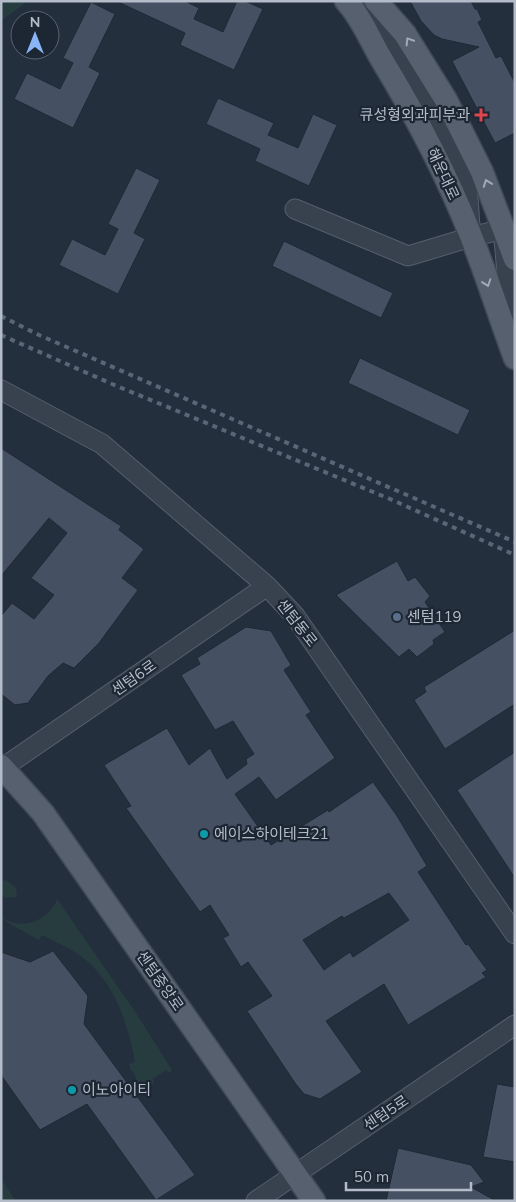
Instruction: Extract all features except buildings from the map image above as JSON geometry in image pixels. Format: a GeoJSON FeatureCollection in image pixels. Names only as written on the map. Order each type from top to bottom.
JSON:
{"type":"FeatureCollection","features":[{"type":"Feature","properties":{"kind":"main road"},"geometry":{"type":"LineString","coordinates":[[376,1],[405,34],[446,100],[482,172],[515,259]]}},
{"type":"Feature","properties":{"kind":"main road","name":"해운대로"},"geometry":{"type":"LineString","coordinates":[[351,6],[408,103],[440,165],[471,237],[515,358]]}},
{"type":"Feature","properties":{"kind":"main road","name":"센텀중앙로"},"geometry":{"type":"LineString","coordinates":[[2,768],[43,813],[314,1201]]}},
{"type":"Feature","properties":{"kind":"street"},"geometry":{"type":"LineString","coordinates":[[296,209],[408,256],[503,229],[509,295],[515,311]]}},
{"type":"Feature","properties":{"kind":"street","name":"센텀동로"},"geometry":{"type":"LineString","coordinates":[[1,390],[102,444],[267,586],[295,616],[515,934]]}},
{"type":"Feature","properties":{"kind":"street","name":"센텀6로"},"geometry":{"type":"LineString","coordinates":[[2,768],[267,586]]}},
{"type":"Feature","properties":{"kind":"street","name":"센텀5로"},"geometry":{"type":"LineString","coordinates":[[256,1201],[515,1025]]}},
{"type":"Feature","properties":{"kind":"green space"},"geometry":{"type":"Polygon","coordinates":[[[1,1],[28,1],[16,10],[10,10],[10,14],[1,21],[1,1]]]}},
{"type":"Feature","properties":{"kind":"green space"},"geometry":{"type":"Polygon","coordinates":[[[6,880],[16,888],[16,897],[5,898],[1,894],[1,882],[6,880]]]}},
{"type":"Feature","properties":{"kind":"green space"},"geometry":{"type":"Polygon","coordinates":[[[57,899],[136,1013],[172,1070],[169,1073],[166,1070],[153,1079],[154,1082],[147,1089],[146,1097],[129,1064],[135,1062],[124,1019],[111,991],[103,979],[93,967],[73,951],[42,935],[39,940],[1,917],[17,923],[34,922],[48,913],[57,899]]]}},
{"type":"Feature","properties":{"kind":"green space"},"geometry":{"type":"Polygon","coordinates":[[[1,1179],[16,1201],[1,1201],[1,1179]]]}},
{"type":"Feature","properties":{"kind":"railway"},"geometry":{"type":"LineString","coordinates":[[1,316],[39,335],[515,542]]}},
{"type":"Feature","properties":{"kind":"railway"},"geometry":{"type":"LineString","coordinates":[[1,335],[112,384],[390,499],[515,555]]}},
{"type":"Feature","properties":{"kind":"place","name":"큐성형외과피부과"},"geometry":{"type":"Point","coordinates":[481,115]}},
{"type":"Feature","properties":{"kind":"place","name":"센텀119"},"geometry":{"type":"Point","coordinates":[397,617]}},
{"type":"Feature","properties":{"kind":"place","name":"에이스하이테크21"},"geometry":{"type":"Point","coordinates":[204,834]}},
{"type":"Feature","properties":{"kind":"place","name":"이노아이티"},"geometry":{"type":"Point","coordinates":[72,1090]}}]}
